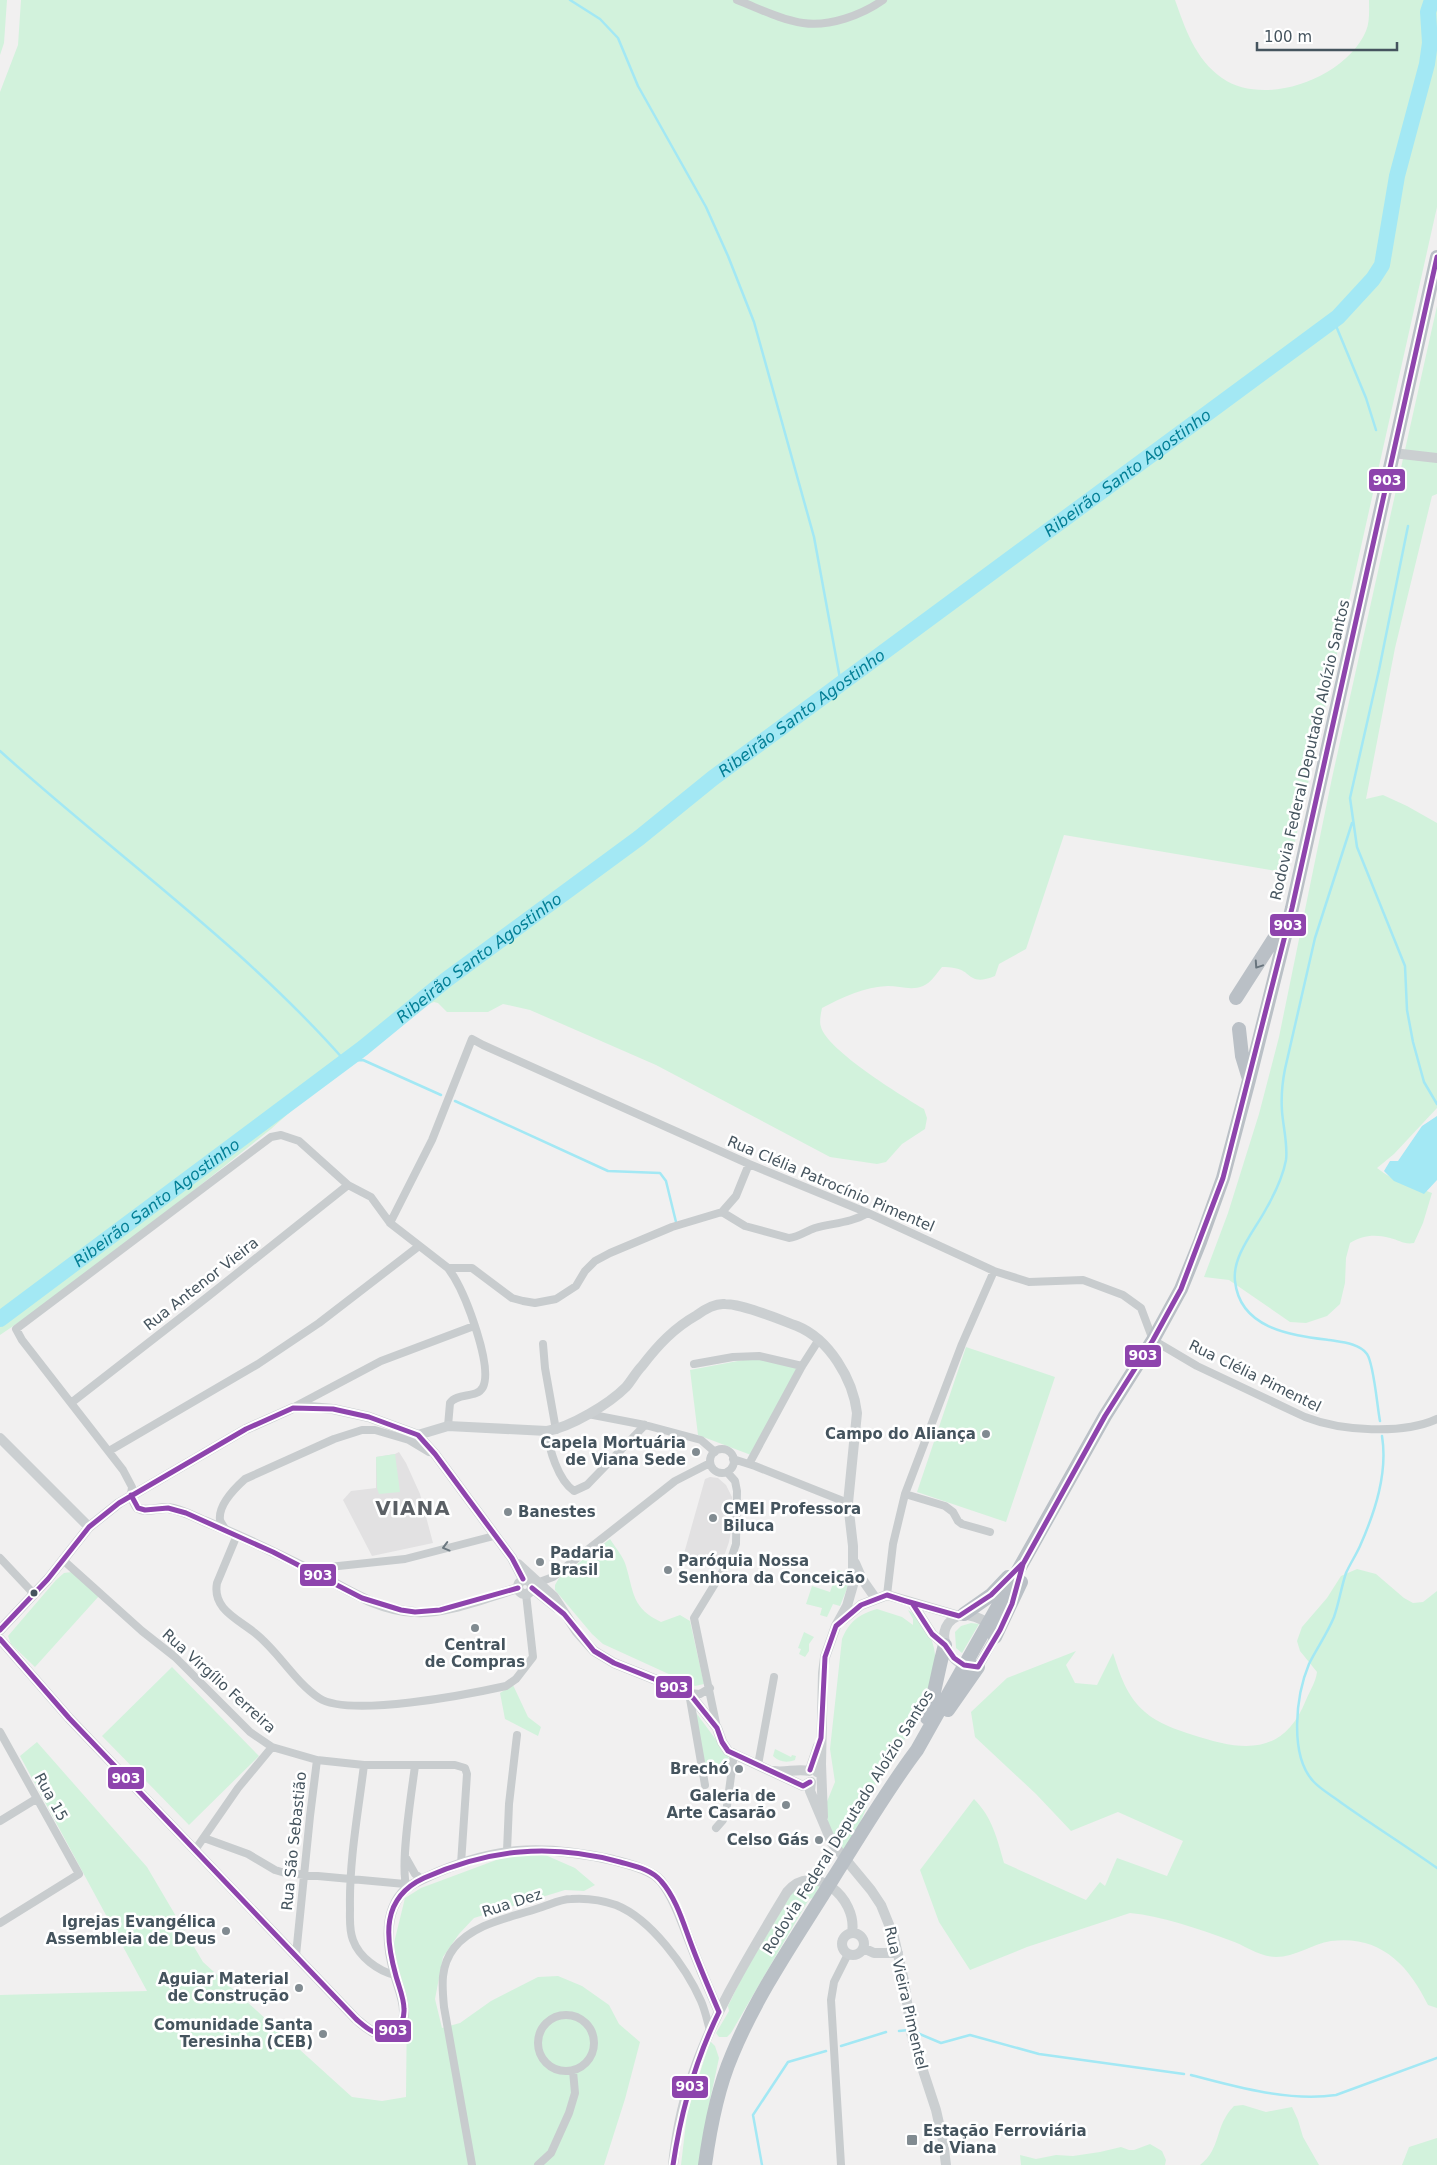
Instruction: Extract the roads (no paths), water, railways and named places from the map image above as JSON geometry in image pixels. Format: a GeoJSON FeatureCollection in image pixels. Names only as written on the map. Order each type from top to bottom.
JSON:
{"type":"FeatureCollection","features":[{"type":"Feature","properties":{"kind":"highway","name":"Rodovia Federal Deputado Aloízio Santos"},"geometry":{"type":"LineString","coordinates":[[705,2165],[717,2100],[732,2055],[773,1974],[896,1777],[917,1750],[1105,1416],[1153,1340],[1181,1289],[1200,1242],[1223,1178],[1292,908],[1437,257]]}},
{"type":"Feature","properties":{"kind":"highway"},"geometry":{"type":"LineString","coordinates":[[1236,998],[1273,943],[1292,908]]}},
{"type":"Feature","properties":{"kind":"highway"},"geometry":{"type":"LineString","coordinates":[[1239,1029],[1241,1050],[1249,1080]]}},
{"type":"Feature","properties":{"kind":"highway"},"geometry":{"type":"LineString","coordinates":[[961,1615],[991,1596],[1023,1564]]}},
{"type":"Feature","properties":{"kind":"highway"},"geometry":{"type":"LineString","coordinates":[[995,1638],[1021,1582],[1023,1564]]}},
{"type":"Feature","properties":{"kind":"highway"},"geometry":{"type":"LineString","coordinates":[[917,1750],[936,1690],[938,1670],[945,1644]]}},
{"type":"Feature","properties":{"kind":"highway"},"geometry":{"type":"LineString","coordinates":[[917,1750],[978,1666]]}},
{"type":"Feature","properties":{"kind":"street"},"geometry":{"type":"LineString","coordinates":[[738,0],[790,20],[818,23],[862,12],[883,0]]}},
{"type":"Feature","properties":{"kind":"street"},"geometry":{"type":"LineString","coordinates":[[1393,453],[1437,458]]}},
{"type":"Feature","properties":{"kind":"street","name":"Rua Clélia Patrocínio Pimentel"},"geometry":{"type":"LineString","coordinates":[[390,1223],[432,1140],[472,1039],[750,1164],[868,1213],[994,1271],[1030,1282],[1083,1280],[1123,1296],[1141,1308],[1153,1340]]}},
{"type":"Feature","properties":{"kind":"street"},"geometry":{"type":"LineString","coordinates":[[448,1426],[448,1408],[453,1399],[477,1392],[483,1386],[485,1369],[482,1343],[458,1282],[448,1268],[390,1223],[371,1197],[348,1185],[298,1141],[282,1136],[271,1137],[16,1329],[22,1340],[109,1451],[130,1481],[132,1487],[131,1495],[136,1506],[142,1509],[168,1508],[226,1530],[314,1572],[372,1603],[415,1612],[450,1607],[549,1579],[674,1482],[710,1463]]}},
{"type":"Feature","properties":{"kind":"street"},"geometry":{"type":"LineString","coordinates":[[448,1268],[472,1268],[512,1298],[535,1303],[556,1299],[576,1286],[585,1271],[595,1261],[610,1253],[672,1227],[722,1212],[736,1196],[750,1164]]}},
{"type":"Feature","properties":{"kind":"street","name":"Rua Antenor Vieira"},"geometry":{"type":"LineString","coordinates":[[71,1403],[348,1185]]}},
{"type":"Feature","properties":{"kind":"street"},"geometry":{"type":"LineString","coordinates":[[722,1212],[745,1226],[789,1238],[796,1238],[813,1229],[848,1222],[868,1213]]}},
{"type":"Feature","properties":{"kind":"street"},"geometry":{"type":"LineString","coordinates":[[109,1451],[258,1364],[319,1323],[419,1246]]}},
{"type":"Feature","properties":{"kind":"street"},"geometry":{"type":"LineString","coordinates":[[887,1595],[893,1544],[906,1494],[962,1344],[994,1271]]}},
{"type":"Feature","properties":{"kind":"street"},"geometry":{"type":"LineString","coordinates":[[226,1530],[220,1520],[221,1509],[236,1488],[251,1475],[313,1450],[334,1439],[362,1430],[414,1438],[448,1426],[552,1430],[588,1414],[625,1388],[668,1335],[686,1321],[715,1305],[730,1304],[804,1329],[840,1364],[848,1378],[856,1400],[857,1412],[848,1503],[855,1563],[876,1599]]}},
{"type":"Feature","properties":{"kind":"street"},"geometry":{"type":"LineString","coordinates":[[0,1630],[34,1594],[89,1528],[131,1495],[246,1429],[292,1408],[381,1362],[474,1326]]}},
{"type":"Feature","properties":{"kind":"street","name":"Rua Clélia Pimentel"},"geometry":{"type":"LineString","coordinates":[[1153,1340],[1196,1366],[1324,1424],[1344,1428],[1387,1428],[1408,1426],[1437,1419]]}},
{"type":"Feature","properties":{"kind":"street"},"geometry":{"type":"LineString","coordinates":[[749,1464],[802,1366],[818,1341]]}},
{"type":"Feature","properties":{"kind":"street"},"geometry":{"type":"LineString","coordinates":[[543,1344],[544,1368],[552,1430],[551,1453],[566,1483],[574,1491],[587,1485],[646,1425]]}},
{"type":"Feature","properties":{"kind":"street"},"geometry":{"type":"LineString","coordinates":[[694,1364],[733,1357],[759,1356],[802,1366]]}},
{"type":"Feature","properties":{"kind":"street"},"geometry":{"type":"LineString","coordinates":[[292,1408],[333,1409],[369,1417],[414,1438],[444,1466],[512,1558],[528,1586],[564,1614],[594,1651],[614,1663],[690,1694],[700,1694],[710,1688]]}},
{"type":"Feature","properties":{"kind":"street"},"geometry":{"type":"LineString","coordinates":[[588,1414],[646,1425],[700,1440],[715,1452]]}},
{"type":"Feature","properties":{"kind":"street"},"geometry":{"type":"LineString","coordinates":[[0,1438],[89,1528]]}},
{"type":"Feature","properties":{"kind":"street"},"geometry":{"type":"LineString","coordinates":[[727,1472],[716,1472],[710,1463],[711,1456],[715,1452],[726,1450],[733,1459],[848,1503]]}},
{"type":"Feature","properties":{"kind":"street"},"geometry":{"type":"LineString","coordinates":[[727,1472],[732,1466],[733,1459]]}},
{"type":"Feature","properties":{"kind":"street"},"geometry":{"type":"LineString","coordinates":[[727,1472],[734,1481],[737,1491],[736,1544],[732,1556],[694,1618],[717,1728],[722,1742],[728,1751],[803,1786],[815,1776],[821,1738],[825,1657],[836,1626],[847,1606],[853,1585],[853,1546]]}},
{"type":"Feature","properties":{"kind":"street"},"geometry":{"type":"LineString","coordinates":[[906,1494],[945,1506],[953,1512],[962,1524],[990,1532]]}},
{"type":"Feature","properties":{"kind":"street"},"geometry":{"type":"LineString","coordinates":[[237,1536],[217,1583],[216,1590],[219,1604],[265,1642],[308,1690],[327,1702],[367,1704],[416,1702],[506,1686],[516,1679],[533,1657],[528,1586],[512,1558]]}},
{"type":"Feature","properties":{"kind":"street"},"geometry":{"type":"LineString","coordinates":[[314,1572],[329,1568],[405,1559],[494,1536]]}},
{"type":"Feature","properties":{"kind":"street"},"geometry":{"type":"LineString","coordinates":[[0,1558],[34,1594]]}},
{"type":"Feature","properties":{"kind":"street","name":"Rua Virgílio Ferreira"},"geometry":{"type":"LineString","coordinates":[[63,1560],[175,1658],[250,1732],[272,1747],[317,1760],[364,1765],[455,1765],[465,1768],[467,1774],[461,1864]]}},
{"type":"Feature","properties":{"kind":"street"},"geometry":{"type":"LineString","coordinates":[[836,1626],[855,1609],[887,1595],[912,1603],[979,1618],[988,1624],[994,1632],[995,1638],[978,1666],[964,1665],[954,1658],[945,1644],[943,1637],[947,1624],[961,1615]]}},
{"type":"Feature","properties":{"kind":"street"},"geometry":{"type":"LineString","coordinates":[[912,1603],[932,1634],[945,1644]]}},
{"type":"Feature","properties":{"kind":"street"},"geometry":{"type":"LineString","coordinates":[[0,1639],[69,1718],[356,2019],[376,2034],[384,2035],[392,2032],[403,2021],[403,2000],[395,1975],[388,1937],[391,1912],[406,1886],[406,1857],[415,1766]]}},
{"type":"Feature","properties":{"kind":"street"},"geometry":{"type":"LineString","coordinates":[[762,1768],[774,1677]]}},
{"type":"Feature","properties":{"kind":"street"},"geometry":{"type":"LineString","coordinates":[[690,1694],[717,1728]]}},
{"type":"Feature","properties":{"kind":"street"},"geometry":{"type":"LineString","coordinates":[[690,1694],[705,1786]]}},
{"type":"Feature","properties":{"kind":"street","name":"Rua 15"},"geometry":{"type":"LineString","coordinates":[[0,1732],[36,1799],[80,1874],[0,1923]]}},
{"type":"Feature","properties":{"kind":"street"},"geometry":{"type":"LineString","coordinates":[[507,1851],[509,1804],[517,1735]]}},
{"type":"Feature","properties":{"kind":"street"},"geometry":{"type":"LineString","coordinates":[[195,1850],[238,1788],[272,1747]]}},
{"type":"Feature","properties":{"kind":"street"},"geometry":{"type":"LineString","coordinates":[[716,1828],[726,1813],[734,1754]]}},
{"type":"Feature","properties":{"kind":"street","name":"Rua São Sebastião"},"geometry":{"type":"LineString","coordinates":[[296,1955],[317,1760]]}},
{"type":"Feature","properties":{"kind":"street"},"geometry":{"type":"LineString","coordinates":[[364,1765],[350,1880],[350,1930],[354,1944],[374,1966],[382,1972],[395,1975]]}},
{"type":"Feature","properties":{"kind":"street"},"geometry":{"type":"LineString","coordinates":[[762,1768],[780,1772],[799,1769],[815,1776]]}},
{"type":"Feature","properties":{"kind":"street","name":"Rua Vieira Pimentel"},"geometry":{"type":"LineString","coordinates":[[815,1776],[823,1818],[832,1843],[881,1905],[894,1937],[912,2037],[936,2110],[943,2140],[946,2165]]}},
{"type":"Feature","properties":{"kind":"street"},"geometry":{"type":"LineString","coordinates":[[0,1821],[36,1799]]}},
{"type":"Feature","properties":{"kind":"street"},"geometry":{"type":"LineString","coordinates":[[204,1838],[248,1854],[275,1870],[285,1873],[406,1886],[461,1864],[507,1851],[532,1849],[570,1851],[623,1863],[655,1876],[664,1886],[678,1912],[719,2012]]}},
{"type":"Feature","properties":{"kind":"street"},"geometry":{"type":"LineString","coordinates":[[406,1857],[413,1872],[422,1879]]}},
{"type":"Feature","properties":{"kind":"street"},"geometry":{"type":"LineString","coordinates":[[673,2165],[684,2104],[710,2030],[777,1908],[792,1885],[801,1880],[809,1880],[830,1886],[838,1892],[844,1900],[850,1915],[852,1932]]}},
{"type":"Feature","properties":{"kind":"street","name":"Rua Dez"},"geometry":{"type":"LineString","coordinates":[[472,2165],[441,1983],[446,1964],[453,1950],[464,1937],[492,1923],[569,1899],[604,1901],[640,1919],[672,1954],[702,2002],[710,2030]]}},
{"type":"Feature","properties":{"kind":"street"},"geometry":{"type":"LineString","coordinates":[[852,1932],[861,1936],[864,1941],[863,1948],[857,1954],[848,1954],[844,1950],[842,1943],[846,1935],[852,1932]]}},
{"type":"Feature","properties":{"kind":"street"},"geometry":{"type":"LineString","coordinates":[[863,1948],[874,1954],[898,1953]]}},
{"type":"Feature","properties":{"kind":"street"},"geometry":{"type":"LineString","coordinates":[[841,2165],[836,2104],[832,2000],[834,1982],[848,1954]]}},
{"type":"Feature","properties":{"kind":"street"},"geometry":{"type":"LineString","coordinates":[[564,2015],[576,2016],[586,2023],[592,2033],[594,2044],[591,2056],[584,2065],[572,2071],[561,2072],[550,2067],[542,2059],[537,2048],[538,2036],[544,2025],[553,2018],[564,2015]]}},
{"type":"Feature","properties":{"kind":"street"},"geometry":{"type":"LineString","coordinates":[[538,2165],[551,2153],[569,2113],[575,2093],[572,2071]]}},
{"type":"Feature","properties":{"kind":"water"},"geometry":{"type":"Polygon","coordinates":[[[1437,1116],[1437,1180],[1424,1194],[1394,1181],[1384,1171],[1390,1161],[1398,1161],[1422,1126],[1437,1116]]]}},
{"type":"Feature","properties":{"kind":"waterway"},"geometry":{"type":"LineString","coordinates":[[570,0],[600,19],[618,38],[638,86],[706,207],[728,256],[754,322],[814,537],[841,684]]}},
{"type":"Feature","properties":{"kind":"waterway","name":"Ribeirão Santo Agostinho"},"geometry":{"type":"LineString","coordinates":[[0,1319],[363,1048],[446,980],[639,838],[713,778],[1338,317],[1373,279],[1382,265],[1397,176],[1427,64],[1430,43],[1428,12],[1432,0]]}},
{"type":"Feature","properties":{"kind":"waterway"},"geometry":{"type":"LineString","coordinates":[[1334,321],[1366,398],[1376,430]]}},
{"type":"Feature","properties":{"kind":"waterway"},"geometry":{"type":"LineString","coordinates":[[1408,526],[1379,670],[1350,798],[1357,847],[1405,966],[1407,1010],[1413,1042],[1424,1082],[1437,1104]]}},
{"type":"Feature","properties":{"kind":"waterway"},"geometry":{"type":"LineString","coordinates":[[0,751],[221,939],[306,1019],[345,1061],[363,1060],[441,1095]]}},
{"type":"Feature","properties":{"kind":"waterway"},"geometry":{"type":"LineString","coordinates":[[1352,823],[1315,938],[1285,1069],[1282,1085],[1286,1148],[1285,1166],[1272,1198],[1245,1244],[1237,1262],[1235,1281],[1239,1297],[1246,1310],[1270,1327],[1284,1332],[1339,1341],[1364,1350],[1372,1367],[1380,1421]]}},
{"type":"Feature","properties":{"kind":"waterway"},"geometry":{"type":"LineString","coordinates":[[455,1101],[608,1171],[660,1173],[666,1181],[676,1222]]}},
{"type":"Feature","properties":{"kind":"waterway"},"geometry":{"type":"LineString","coordinates":[[1382,1436],[1382,1478],[1371,1520],[1346,1573],[1334,1617],[1304,1677],[1297,1724],[1300,1756],[1305,1769],[1313,1781],[1323,1790],[1437,1868]]}},
{"type":"Feature","properties":{"kind":"waterway"},"geometry":{"type":"LineString","coordinates":[[899,2031],[908,2030]]}},
{"type":"Feature","properties":{"kind":"waterway"},"geometry":{"type":"LineString","coordinates":[[841,2046],[886,2032]]}},
{"type":"Feature","properties":{"kind":"waterway"},"geometry":{"type":"LineString","coordinates":[[915,2032],[941,2043],[970,2035],[1039,2054],[1184,2074]]}},
{"type":"Feature","properties":{"kind":"waterway"},"geometry":{"type":"LineString","coordinates":[[762,2165],[753,2115],[788,2062],[826,2051]]}},
{"type":"Feature","properties":{"kind":"waterway"},"geometry":{"type":"LineString","coordinates":[[1191,2075],[1263,2092],[1300,2097],[1318,2097],[1336,2095],[1437,2058]]}},
{"type":"Feature","properties":{"kind":"place","name":"Campo do Aliança"},"geometry":{"type":"Point","coordinates":[986,1434]}},
{"type":"Feature","properties":{"kind":"place","name":"Capela Mortuária de Viana Sede"},"geometry":{"type":"Point","coordinates":[696,1452]}},
{"type":"Feature","properties":{"kind":"place","name":"Banestes"},"geometry":{"type":"Point","coordinates":[508,1512]}},
{"type":"Feature","properties":{"kind":"place","name":"CMEI Professora Biluca"},"geometry":{"type":"Point","coordinates":[713,1518]}},
{"type":"Feature","properties":{"kind":"place","name":"Padaria Brasil"},"geometry":{"type":"Point","coordinates":[540,1562]}},
{"type":"Feature","properties":{"kind":"place","name":"Paróquia Nossa Senhora da Conceição"},"geometry":{"type":"Point","coordinates":[668,1570]}},
{"type":"Feature","properties":{"kind":"place","name":"Central de Compras"},"geometry":{"type":"Point","coordinates":[475,1628]}},
{"type":"Feature","properties":{"kind":"place","name":"Brechó"},"geometry":{"type":"Point","coordinates":[739,1769]}},
{"type":"Feature","properties":{"kind":"place","name":"Galeria de Arte Casarão"},"geometry":{"type":"Point","coordinates":[786,1805]}},
{"type":"Feature","properties":{"kind":"place","name":"Celso Gás"},"geometry":{"type":"Point","coordinates":[819,1840]}},
{"type":"Feature","properties":{"kind":"place","name":"Igrejas Evangélica Assembleia de Deus"},"geometry":{"type":"Point","coordinates":[226,1931]}},
{"type":"Feature","properties":{"kind":"place","name":"Aguiar Material de Construção"},"geometry":{"type":"Point","coordinates":[299,1988]}},
{"type":"Feature","properties":{"kind":"place","name":"Comunidade Santa Teresinha (CEB)"},"geometry":{"type":"Point","coordinates":[323,2034]}},
{"type":"Feature","properties":{"kind":"place","name":"Estação Ferroviária de Viana"},"geometry":{"type":"Point","coordinates":[912,2140]}},
{"type":"Feature","properties":{"kind":"district","name":"VIANA"},"geometry":{"type":"Point","coordinates":[413,1508]}}]}
